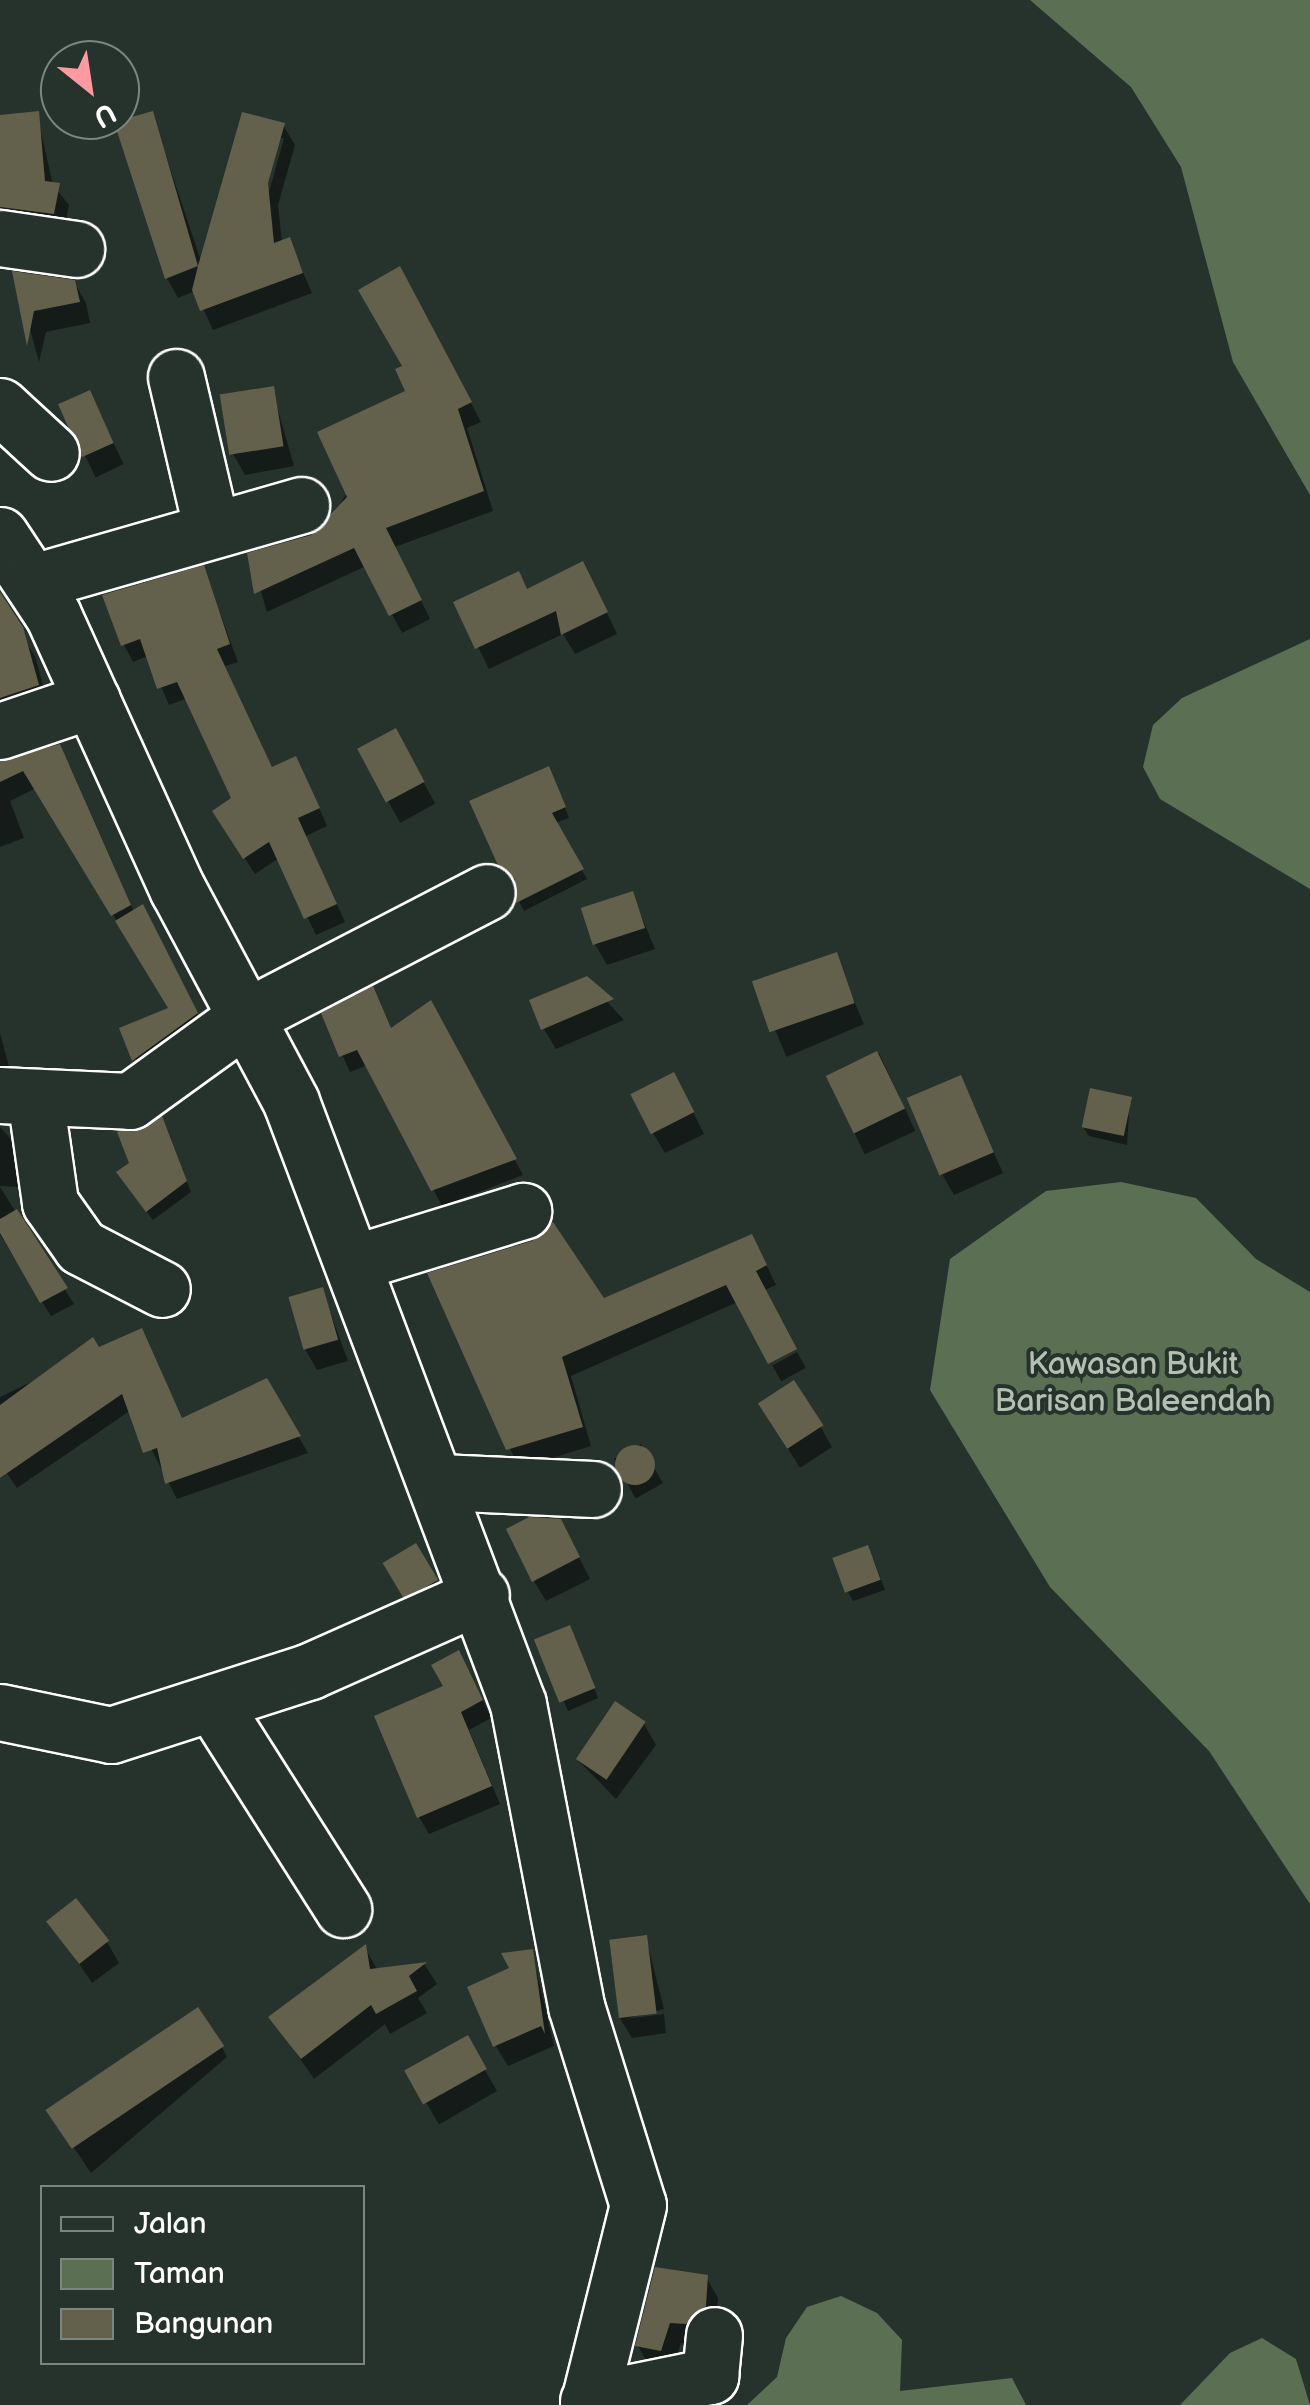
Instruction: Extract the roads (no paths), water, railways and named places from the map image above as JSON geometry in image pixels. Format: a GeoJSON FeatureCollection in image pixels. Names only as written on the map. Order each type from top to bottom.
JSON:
{"type":"FeatureCollection","features":[{"type":"Feature","properties":{"kind":"street"},"geometry":{"type":"LineString","coordinates":[[0,238],[76,249]]}},
{"type":"Feature","properties":{"kind":"street"},"geometry":{"type":"LineString","coordinates":[[176,377],[212,530]]}},
{"type":"Feature","properties":{"kind":"street"},"geometry":{"type":"LineString","coordinates":[[0,406],[51,453]]}},
{"type":"Feature","properties":{"kind":"street"},"geometry":{"type":"LineString","coordinates":[[33,582],[302,505]]}},
{"type":"Feature","properties":{"kind":"street"},"geometry":{"type":"LineString","coordinates":[[0,535],[33,582],[246,1017],[357,1262],[481,1596],[551,1839],[576,2006],[638,2204],[588,2403],[710,2376],[714,2335]]}},
{"type":"Feature","properties":{"kind":"street"},"geometry":{"type":"LineString","coordinates":[[0,731],[92,700]]}},
{"type":"Feature","properties":{"kind":"street"},"geometry":{"type":"LineString","coordinates":[[162,1289],[82,1247],[50,1203],[17,1096],[130,1101],[246,1017],[487,892]]}},
{"type":"Feature","properties":{"kind":"street"},"geometry":{"type":"LineString","coordinates":[[357,1262],[523,1211]]}},
{"type":"Feature","properties":{"kind":"street"},"geometry":{"type":"LineString","coordinates":[[440,1482],[593,1489]]}},
{"type":"Feature","properties":{"kind":"street"},"geometry":{"type":"LineString","coordinates":[[0,1712],[111,1735],[213,1704],[481,1596]]}},
{"type":"Feature","properties":{"kind":"street"},"geometry":{"type":"LineString","coordinates":[[213,1704],[343,1909]]}},
{"type":"Feature","properties":{"kind":"park label","name":"Kawasan Bukit Barisan Baleendah"},"geometry":{"type":"Point","coordinates":[1133,1384]}}]}
